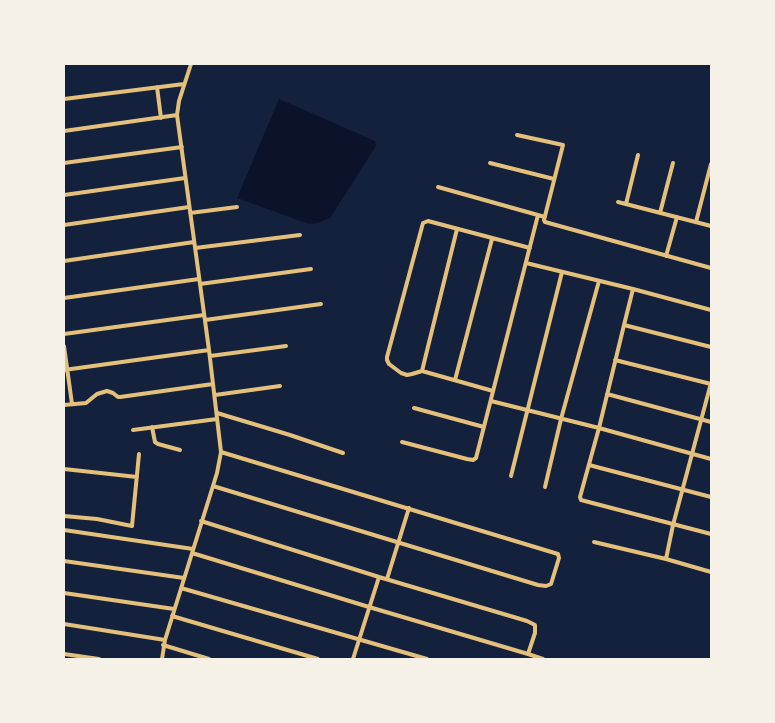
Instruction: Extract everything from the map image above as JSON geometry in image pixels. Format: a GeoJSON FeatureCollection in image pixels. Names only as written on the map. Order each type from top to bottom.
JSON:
{"type":"FeatureCollection","features":[{"type":"Feature","properties":{"kind":"street"},"geometry":{"type":"LineString","coordinates":[[162,659],[163,645],[202,521],[221,452],[210,356],[177,116],[179,101],[191,64]]}},
{"type":"Feature","properties":{"kind":"street"},"geometry":{"type":"LineString","coordinates":[[64,99],[184,84]]}},
{"type":"Feature","properties":{"kind":"street"},"geometry":{"type":"LineString","coordinates":[[157,87],[161,118]]}},
{"type":"Feature","properties":{"kind":"street"},"geometry":{"type":"LineString","coordinates":[[64,131],[177,116]]}},
{"type":"Feature","properties":{"kind":"street"},"geometry":{"type":"LineString","coordinates":[[518,135],[563,145],[544,217],[545,222],[711,268]]}},
{"type":"Feature","properties":{"kind":"street"},"geometry":{"type":"LineString","coordinates":[[64,163],[182,147]]}},
{"type":"Feature","properties":{"kind":"street"},"geometry":{"type":"LineString","coordinates":[[626,204],[638,155]]}},
{"type":"Feature","properties":{"kind":"street"},"geometry":{"type":"LineString","coordinates":[[490,162],[554,180]]}},
{"type":"Feature","properties":{"kind":"street"},"geometry":{"type":"LineString","coordinates":[[660,213],[673,163]]}},
{"type":"Feature","properties":{"kind":"street"},"geometry":{"type":"LineString","coordinates":[[696,222],[711,164]]}},
{"type":"Feature","properties":{"kind":"street"},"geometry":{"type":"LineString","coordinates":[[64,195],[185,178]]}},
{"type":"Feature","properties":{"kind":"street"},"geometry":{"type":"LineString","coordinates":[[438,187],[544,217]]}},
{"type":"Feature","properties":{"kind":"street"},"geometry":{"type":"LineString","coordinates":[[618,202],[711,226]]}},
{"type":"Feature","properties":{"kind":"street"},"geometry":{"type":"LineString","coordinates":[[64,225],[190,207]]}},
{"type":"Feature","properties":{"kind":"street"},"geometry":{"type":"LineString","coordinates":[[190,213],[237,207]]}},
{"type":"Feature","properties":{"kind":"street"},"geometry":{"type":"LineString","coordinates":[[402,442],[467,459],[473,460],[476,458],[538,215]]}},
{"type":"Feature","properties":{"kind":"street"},"geometry":{"type":"LineString","coordinates":[[666,256],[677,217]]}},
{"type":"Feature","properties":{"kind":"street"},"geometry":{"type":"LineString","coordinates":[[493,391],[422,371],[412,374],[401,373],[389,364],[387,357],[422,223],[428,222],[530,248]]}},
{"type":"Feature","properties":{"kind":"street"},"geometry":{"type":"LineString","coordinates":[[422,371],[457,229]]}},
{"type":"Feature","properties":{"kind":"street"},"geometry":{"type":"LineString","coordinates":[[195,248],[300,235]]}},
{"type":"Feature","properties":{"kind":"street"},"geometry":{"type":"LineString","coordinates":[[455,380],[492,238]]}},
{"type":"Feature","properties":{"kind":"street"},"geometry":{"type":"LineString","coordinates":[[64,261],[194,242]]}},
{"type":"Feature","properties":{"kind":"street"},"geometry":{"type":"LineString","coordinates":[[526,263],[711,310]]}},
{"type":"Feature","properties":{"kind":"street"},"geometry":{"type":"LineString","coordinates":[[200,284],[311,269]]}},
{"type":"Feature","properties":{"kind":"street"},"geometry":{"type":"LineString","coordinates":[[511,476],[562,272]]}},
{"type":"Feature","properties":{"kind":"street"},"geometry":{"type":"LineString","coordinates":[[64,298],[199,279]]}},
{"type":"Feature","properties":{"kind":"street"},"geometry":{"type":"LineString","coordinates":[[545,487],[561,419],[599,281]]}},
{"type":"Feature","properties":{"kind":"street"},"geometry":{"type":"LineString","coordinates":[[633,289],[580,497],[581,500],[711,534]]}},
{"type":"Feature","properties":{"kind":"street"},"geometry":{"type":"LineString","coordinates":[[205,320],[321,304]]}},
{"type":"Feature","properties":{"kind":"street"},"geometry":{"type":"LineString","coordinates":[[64,334],[204,315]]}},
{"type":"Feature","properties":{"kind":"street"},"geometry":{"type":"LineString","coordinates":[[624,325],[711,347]]}},
{"type":"Feature","properties":{"kind":"street"},"geometry":{"type":"LineString","coordinates":[[64,346],[72,404]]}},
{"type":"Feature","properties":{"kind":"street"},"geometry":{"type":"LineString","coordinates":[[210,356],[286,346]]}},
{"type":"Feature","properties":{"kind":"street"},"geometry":{"type":"LineString","coordinates":[[66,369],[209,350]]}},
{"type":"Feature","properties":{"kind":"street"},"geometry":{"type":"LineString","coordinates":[[615,360],[711,384],[673,524],[666,559]]}},
{"type":"Feature","properties":{"kind":"street"},"geometry":{"type":"LineString","coordinates":[[64,405],[86,402],[98,394],[107,391],[113,392],[120,397],[213,384]]}},
{"type":"Feature","properties":{"kind":"street"},"geometry":{"type":"LineString","coordinates":[[214,395],[280,386]]}},
{"type":"Feature","properties":{"kind":"street"},"geometry":{"type":"LineString","coordinates":[[607,394],[711,422]]}},
{"type":"Feature","properties":{"kind":"street"},"geometry":{"type":"LineString","coordinates":[[491,400],[711,459]]}},
{"type":"Feature","properties":{"kind":"street"},"geometry":{"type":"LineString","coordinates":[[414,408],[484,427]]}},
{"type":"Feature","properties":{"kind":"street"},"geometry":{"type":"LineString","coordinates":[[217,413],[290,434],[343,453]]}},
{"type":"Feature","properties":{"kind":"street"},"geometry":{"type":"LineString","coordinates":[[133,430],[217,419]]}},
{"type":"Feature","properties":{"kind":"street"},"geometry":{"type":"LineString","coordinates":[[152,427],[155,442],[180,450]]}},
{"type":"Feature","properties":{"kind":"street"},"geometry":{"type":"LineString","coordinates":[[212,486],[538,585],[546,586],[551,584],[559,558],[558,554],[221,452]]}},
{"type":"Feature","properties":{"kind":"street"},"geometry":{"type":"LineString","coordinates":[[64,516],[97,519],[132,526],[139,454]]}},
{"type":"Feature","properties":{"kind":"street"},"geometry":{"type":"LineString","coordinates":[[589,465],[711,497]]}},
{"type":"Feature","properties":{"kind":"street"},"geometry":{"type":"LineString","coordinates":[[64,469],[137,477]]}},
{"type":"Feature","properties":{"kind":"street"},"geometry":{"type":"LineString","coordinates":[[387,579],[408,508]]}},
{"type":"Feature","properties":{"kind":"street"},"geometry":{"type":"LineString","coordinates":[[202,521],[379,577],[527,621],[535,625],[536,633],[528,654]]}},
{"type":"Feature","properties":{"kind":"street"},"geometry":{"type":"LineString","coordinates":[[64,530],[192,551],[369,607],[543,659]]}},
{"type":"Feature","properties":{"kind":"street"},"geometry":{"type":"LineString","coordinates":[[594,542],[666,559],[711,572]]}},
{"type":"Feature","properties":{"kind":"street"},"geometry":{"type":"LineString","coordinates":[[64,561],[184,578]]}},
{"type":"Feature","properties":{"kind":"street"},"geometry":{"type":"LineString","coordinates":[[353,659],[379,577]]}},
{"type":"Feature","properties":{"kind":"street"},"geometry":{"type":"LineString","coordinates":[[181,588],[428,659]]}},
{"type":"Feature","properties":{"kind":"street"},"geometry":{"type":"LineString","coordinates":[[64,593],[174,609]]}},
{"type":"Feature","properties":{"kind":"street"},"geometry":{"type":"LineString","coordinates":[[172,616],[318,659]]}},
{"type":"Feature","properties":{"kind":"street"},"geometry":{"type":"LineString","coordinates":[[64,624],[165,640]]}},
{"type":"Feature","properties":{"kind":"street"},"geometry":{"type":"LineString","coordinates":[[163,645],[209,659]]}},
{"type":"Feature","properties":{"kind":"street"},"geometry":{"type":"LineString","coordinates":[[64,654],[99,659]]}},
{"type":"Feature","properties":{"kind":"water"},"geometry":{"type":"Polygon","coordinates":[[[279,99],[375,141],[376,146],[330,218],[318,223],[309,224],[237,198],[279,99]]]}}]}
